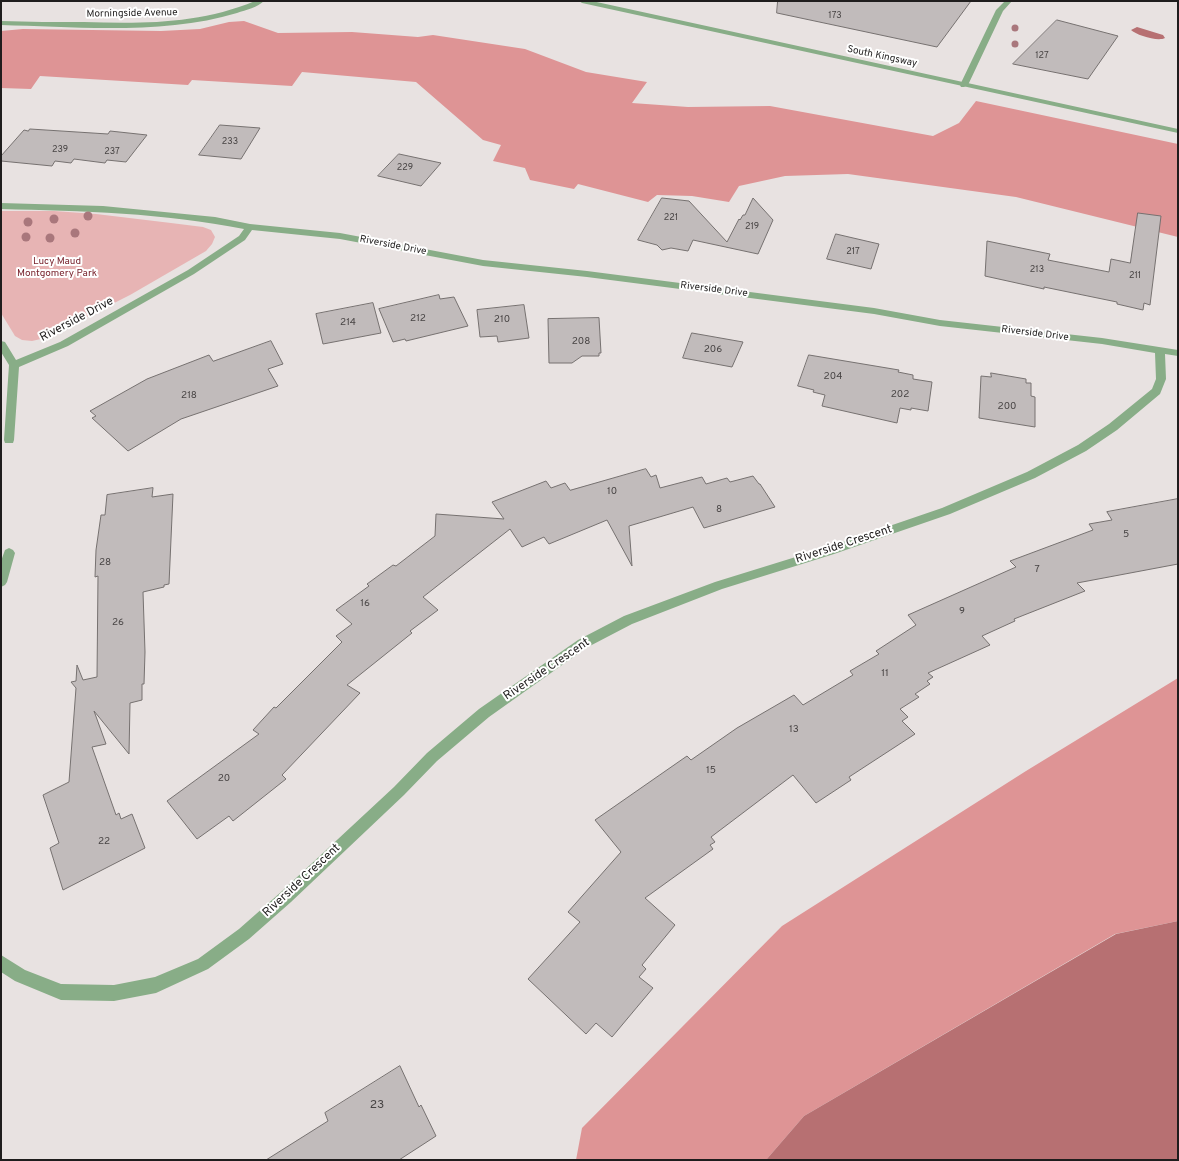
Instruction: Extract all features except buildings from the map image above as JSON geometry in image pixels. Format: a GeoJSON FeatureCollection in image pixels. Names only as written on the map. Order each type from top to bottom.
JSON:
{"type":"FeatureCollection","features":[{"type":"Feature","properties":{"kind":"street","name":"Morningside Avenue"},"geometry":{"type":"LineString","coordinates":[[1,23],[169,24],[221,16],[244,9],[261,1]]}},
{"type":"Feature","properties":{"kind":"street","name":"South Kingsway"},"geometry":{"type":"LineString","coordinates":[[582,1],[1178,131]]}},
{"type":"Feature","properties":{"kind":"street"},"geometry":{"type":"LineString","coordinates":[[964,85],[1000,10],[1009,1]]}},
{"type":"Feature","properties":{"kind":"street","name":"Riverside Drive"},"geometry":{"type":"LineString","coordinates":[[1,206],[103,209],[215,220],[250,227],[340,236],[483,263],[587,274],[874,310],[940,323],[1102,341],[1178,353]]}},
{"type":"Feature","properties":{"kind":"street","name":"Riverside Drive"},"geometry":{"type":"LineString","coordinates":[[14,365],[64,344],[191,272],[242,238],[250,227]]}},
{"type":"Feature","properties":{"kind":"street"},"geometry":{"type":"LineString","coordinates":[[1,344],[14,365],[9,440]]}},
{"type":"Feature","properties":{"kind":"street","name":"Riverside Crescent"},"geometry":{"type":"LineString","coordinates":[[1,963],[20,976],[60,992],[114,993],[156,984],[203,964],[244,934],[286,897],[438,752],[484,713],[582,644],[628,620],[719,585],[946,511],[1031,475],[1082,448],[1113,427],[1156,391],[1161,380],[1160,351]]}},
{"type":"Feature","properties":{"kind":"street"},"geometry":{"type":"LineString","coordinates":[[1,582],[9,553]]}},
{"type":"Feature","properties":{"kind":"green space","name":"Lucy Maud Montgomery Park"},"geometry":{"type":"Polygon","coordinates":[[[1,211],[54,211],[96,214],[171,223],[203,227],[211,230],[215,237],[212,244],[206,251],[130,295],[45,338],[32,341],[22,340],[15,336],[1,313],[1,211]]]}},
{"type":"Feature","properties":{"kind":"shaded area"},"geometry":{"type":"Polygon","coordinates":[[[244,21],[278,33],[352,32],[418,37],[433,35],[525,49],[586,72],[647,82],[632,103],[688,107],[770,106],[933,136],[959,123],[976,101],[1178,144],[1178,237],[1016,197],[848,174],[785,176],[739,186],[729,202],[692,196],[657,195],[648,202],[578,184],[574,189],[530,180],[525,168],[493,161],[501,145],[483,140],[416,82],[302,72],[292,86],[192,80],[188,85],[40,76],[31,89],[1,88],[1,31],[23,29],[161,31],[200,29],[229,22],[244,21]]]}},
{"type":"Feature","properties":{"kind":"shaded area"},"geometry":{"type":"Polygon","coordinates":[[[1137,27],[1163,35],[1165,38],[1157,39],[1147,37],[1137,34],[1131,30],[1137,27]]]}},
{"type":"Feature","properties":{"kind":"shaded area"},"geometry":{"type":"Polygon","coordinates":[[[1178,678],[1178,921],[1115,934],[804,1116],[766,1160],[576,1160],[582,1128],[782,926],[1026,771],[1178,678]]]}},
{"type":"Feature","properties":{"kind":"shaded area"},"geometry":{"type":"Polygon","coordinates":[[[1178,921],[1178,1160],[766,1160],[804,1116],[1116,934],[1178,921]]]}}]}
